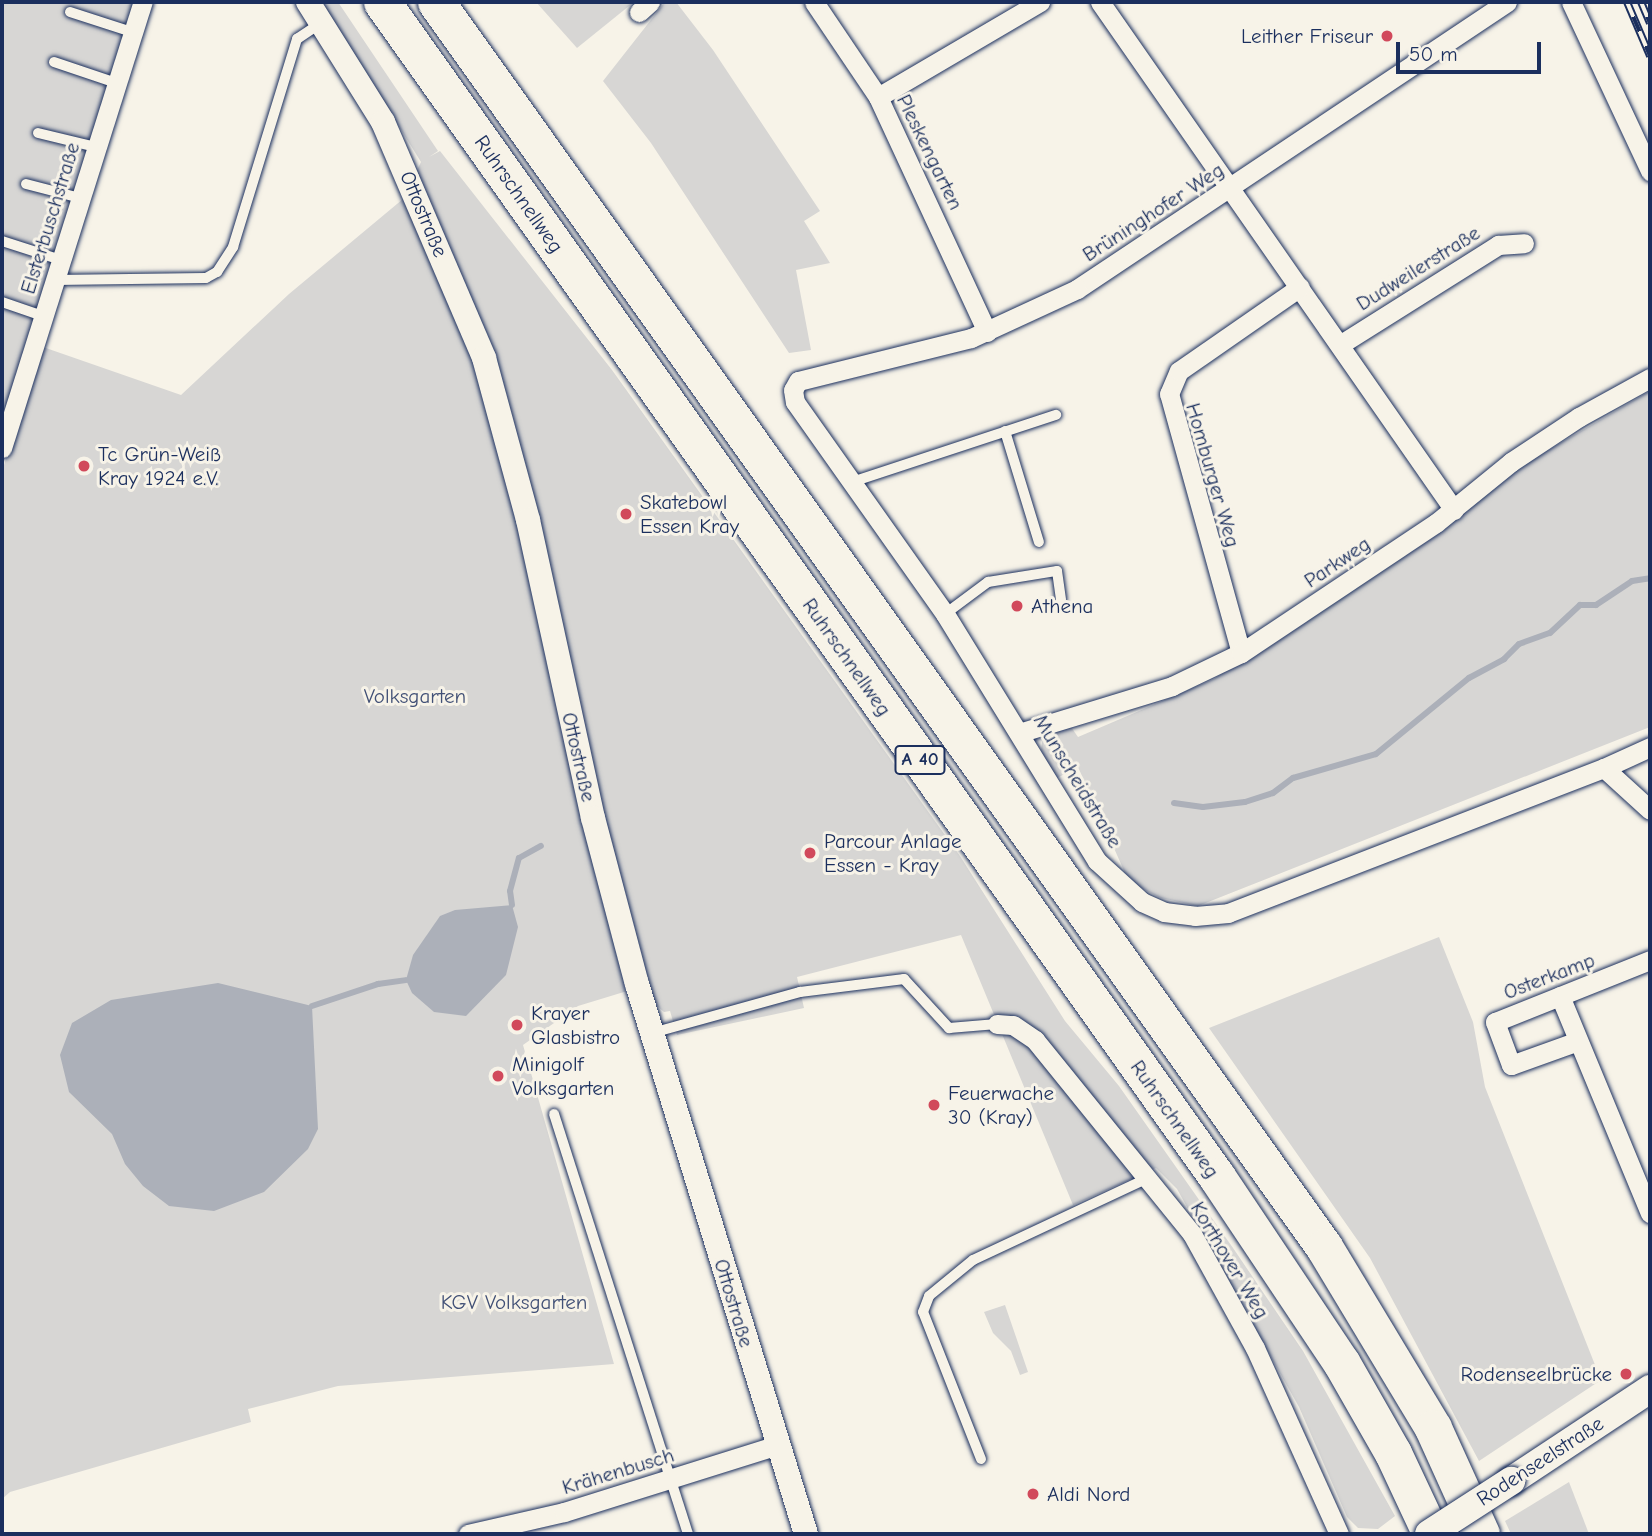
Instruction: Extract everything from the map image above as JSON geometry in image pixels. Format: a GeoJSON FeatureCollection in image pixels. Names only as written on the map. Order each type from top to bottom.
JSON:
{"type":"FeatureCollection","features":[{"type":"Feature","properties":{"kind":"highway","name":"Ruhrschnellweg"},"geometry":{"type":"LineString","coordinates":[[382,2],[1217,1177],[1341,1362],[1393,1453],[1430,1534]]}},
{"type":"Feature","properties":{"kind":"highway","name":"Ruhrschnellweg"},"geometry":{"type":"LineString","coordinates":[[436,2],[1324,1247],[1433,1429],[1481,1534]]}},
{"type":"Feature","properties":{"kind":"main road","name":"Rodenseelstraße"},"geometry":{"type":"LineString","coordinates":[[1430,1534],[1650,1388]]}},
{"type":"Feature","properties":{"kind":"street","name":"Elsterbuschstraße"},"geometry":{"type":"LineString","coordinates":[[2,448],[143,2]]}},
{"type":"Feature","properties":{"kind":"street","name":"Ottostraße"},"geometry":{"type":"LineString","coordinates":[[308,2],[383,122],[484,358],[528,520],[602,855],[652,1033],[806,1534]]}},
{"type":"Feature","properties":{"kind":"street","name":"Pleskengarten"},"geometry":{"type":"LineString","coordinates":[[814,2],[878,97],[986,332]]}},
{"type":"Feature","properties":{"kind":"street"},"geometry":{"type":"LineString","coordinates":[[878,97],[1040,2]]}},
{"type":"Feature","properties":{"kind":"street"},"geometry":{"type":"LineString","coordinates":[[1100,2],[1341,344],[1454,510]]}},
{"type":"Feature","properties":{"kind":"street","name":"Brüninghofer Weg"},"geometry":{"type":"LineString","coordinates":[[793,390],[799,381],[986,332],[1077,289],[1507,2]]}},
{"type":"Feature","properties":{"kind":"street"},"geometry":{"type":"LineString","coordinates":[[1571,2],[1650,171]]}},
{"type":"Feature","properties":{"kind":"street","name":"Dudweilerstraße"},"geometry":{"type":"LineString","coordinates":[[1341,344],[1498,244],[1524,243]]}},
{"type":"Feature","properties":{"kind":"street","name":"Homburger Weg"},"geometry":{"type":"LineString","coordinates":[[1241,653],[1169,394],[1179,371],[1300,287]]}},
{"type":"Feature","properties":{"kind":"street","name":"Parkweg"},"geometry":{"type":"LineString","coordinates":[[1022,732],[1172,687],[1241,653],[1454,510],[1511,462],[1579,417],[1650,378]]}},
{"type":"Feature","properties":{"kind":"street","name":"Munscheidstraße"},"geometry":{"type":"LineString","coordinates":[[793,390],[795,402],[945,614],[1022,732],[1097,861],[1142,902],[1164,912],[1195,916],[1227,913],[1604,768],[1650,747]]}},
{"type":"Feature","properties":{"kind":"street"},"geometry":{"type":"LineString","coordinates":[[1604,768],[1650,810]]}},
{"type":"Feature","properties":{"kind":"street","name":"Osterkamp"},"geometry":{"type":"LineString","coordinates":[[1578,1041],[1511,1065],[1495,1022],[1650,960]]}},
{"type":"Feature","properties":{"kind":"street"},"geometry":{"type":"LineString","coordinates":[[1560,996],[1650,1213]]}},
{"type":"Feature","properties":{"kind":"street","name":"Korthover Weg"},"geometry":{"type":"LineString","coordinates":[[997,1024],[1013,1025],[1035,1040],[1150,1177],[1192,1234],[1255,1348],[1339,1534]]}},
{"type":"Feature","properties":{"kind":"street","name":"Krähenbusch"},"geometry":{"type":"LineString","coordinates":[[468,1534],[671,1479],[778,1445]]}},
{"type":"Feature","properties":{"kind":"lane"},"geometry":{"type":"LineString","coordinates":[[70,12],[132,32]]}},
{"type":"Feature","properties":{"kind":"lane"},"geometry":{"type":"LineString","coordinates":[[54,280],[206,278],[217,272],[233,247],[297,39],[321,23]]}},
{"type":"Feature","properties":{"kind":"lane"},"geometry":{"type":"LineString","coordinates":[[54,62],[116,83]]}},
{"type":"Feature","properties":{"kind":"lane"},"geometry":{"type":"LineString","coordinates":[[38,133],[96,147]]}},
{"type":"Feature","properties":{"kind":"lane"},"geometry":{"type":"LineString","coordinates":[[26,184],[80,198]]}},
{"type":"Feature","properties":{"kind":"lane"},"geometry":{"type":"LineString","coordinates":[[2,241],[61,260]]}},
{"type":"Feature","properties":{"kind":"lane"},"geometry":{"type":"LineString","coordinates":[[2,302],[43,316]]}},
{"type":"Feature","properties":{"kind":"lane"},"geometry":{"type":"LineString","coordinates":[[851,483],[1056,415]]}},
{"type":"Feature","properties":{"kind":"lane"},"geometry":{"type":"LineString","coordinates":[[1005,431],[1039,542]]}},
{"type":"Feature","properties":{"kind":"lane"},"geometry":{"type":"LineString","coordinates":[[945,614],[988,582],[1057,571],[1061,600]]}},
{"type":"Feature","properties":{"kind":"lane"},"geometry":{"type":"LineString","coordinates":[[652,1033],[800,992],[904,979],[949,1028],[997,1024]]}},
{"type":"Feature","properties":{"kind":"lane"},"geometry":{"type":"LineString","coordinates":[[554,1114],[688,1534]]}},
{"type":"Feature","properties":{"kind":"lane"},"geometry":{"type":"LineString","coordinates":[[981,1459],[923,1312],[929,1296],[973,1260],[1150,1177]]}},
{"type":"Feature","properties":{"kind":"green space"},"geometry":{"type":"Polygon","coordinates":[[[2,2],[135,2],[2,427],[2,2]]]}},
{"type":"Feature","properties":{"kind":"green space","name":"Volksgarten"},"geometry":{"type":"Polygon","coordinates":[[[322,2],[338,2],[438,151],[429,157],[440,151],[612,370],[960,856],[1065,1021],[1119,1086],[1233,1248],[1303,1351],[1395,1516],[1378,1529],[1358,1528],[1347,1517],[1299,1407],[1177,1189],[1156,1168],[1073,1205],[961,935],[797,977],[804,1008],[677,1035],[670,1011],[664,1012],[637,988],[578,1006],[523,1045],[614,1364],[338,1386],[248,1409],[251,1422],[10,1492],[2,1499],[2,471],[43,347],[181,395],[289,294],[403,199],[421,162],[322,2]]]}},
{"type":"Feature","properties":{"kind":"green space"},"geometry":{"type":"Polygon","coordinates":[[[536,2],[634,2],[577,48],[536,2]]]}},
{"type":"Feature","properties":{"kind":"green space"},"geometry":{"type":"Polygon","coordinates":[[[665,2],[676,2],[713,50],[820,211],[804,221],[830,263],[796,270],[811,350],[789,353],[651,143],[603,81],[665,2]]]}},
{"type":"Feature","properties":{"kind":"green space"},"geometry":{"type":"Polygon","coordinates":[[[1650,391],[1650,727],[1198,906],[1161,898],[1129,882],[1078,767],[1057,778],[1041,751],[1043,735],[1069,724],[1078,737],[1214,679],[1516,469],[1650,391]]]}},
{"type":"Feature","properties":{"kind":"green space"},"geometry":{"type":"Polygon","coordinates":[[[1439,937],[1473,1022],[1485,1087],[1601,1380],[1479,1461],[1370,1258],[1209,1028],[1439,937]]]}},
{"type":"Feature","properties":{"kind":"green space"},"geometry":{"type":"Polygon","coordinates":[[[1005,1305],[1028,1372],[1020,1375],[1011,1351],[993,1333],[984,1312],[1005,1305]]]}},
{"type":"Feature","properties":{"kind":"green space"},"geometry":{"type":"Polygon","coordinates":[[[1569,1482],[1589,1534],[1511,1534],[1505,1521],[1569,1482]]]}},
{"type":"Feature","properties":{"kind":"shaded area"},"geometry":{"type":"Polygon","coordinates":[[[512,905],[518,927],[506,975],[466,1016],[434,1012],[412,993],[406,980],[413,955],[440,916],[455,910],[512,905]]]}},
{"type":"Feature","properties":{"kind":"shaded area"},"geometry":{"type":"Polygon","coordinates":[[[218,983],[312,1006],[318,1129],[308,1149],[264,1192],[214,1211],[169,1206],[143,1186],[125,1164],[112,1134],[69,1092],[60,1055],[72,1023],[111,1000],[218,983]]]}},
{"type":"Feature","properties":{"kind":"waterway"},"geometry":{"type":"LineString","coordinates":[[1174,803],[1203,807],[1245,802],[1273,793],[1293,778],[1376,754],[1469,678],[1504,659],[1519,644],[1550,633],[1580,605],[1596,605],[1632,581],[1650,578]]}},
{"type":"Feature","properties":{"kind":"waterway"},"geometry":{"type":"LineString","coordinates":[[512,905],[510,891],[519,858],[541,846]]}},
{"type":"Feature","properties":{"kind":"waterway"},"geometry":{"type":"LineString","coordinates":[[312,1006],[378,984],[406,980]]}},
{"type":"Feature","properties":{"kind":"railway"},"geometry":{"type":"LineString","coordinates":[[1627,2],[1650,56]]}},
{"type":"Feature","properties":{"kind":"railway"},"geometry":{"type":"LineString","coordinates":[[1641,2],[1650,23]]}},
{"type":"Feature","properties":{"kind":"place","name":"Leither Friseur"},"geometry":{"type":"Point","coordinates":[1387,36]}},
{"type":"Feature","properties":{"kind":"place","name":"Tc Grün-Weiß Kray 1924 e.V."},"geometry":{"type":"Point","coordinates":[84,466]}},
{"type":"Feature","properties":{"kind":"place","name":"Skatebowl Essen Kray"},"geometry":{"type":"Point","coordinates":[626,514]}},
{"type":"Feature","properties":{"kind":"place","name":"Athena"},"geometry":{"type":"Point","coordinates":[1017,606]}},
{"type":"Feature","properties":{"kind":"place","name":"Parcour Anlage Essen - Kray"},"geometry":{"type":"Point","coordinates":[810,853]}},
{"type":"Feature","properties":{"kind":"place","name":"Krayer Glasbistro"},"geometry":{"type":"Point","coordinates":[517,1025]}},
{"type":"Feature","properties":{"kind":"place","name":"Minigolf Volksgarten"},"geometry":{"type":"Point","coordinates":[498,1076]}},
{"type":"Feature","properties":{"kind":"place","name":"Feuerwache 30 (Kray)"},"geometry":{"type":"Point","coordinates":[934,1105]}},
{"type":"Feature","properties":{"kind":"place","name":"Rodenseelbrücke"},"geometry":{"type":"Point","coordinates":[1626,1374]}},
{"type":"Feature","properties":{"kind":"place","name":"Aldi Nord"},"geometry":{"type":"Point","coordinates":[1033,1494]}},
{"type":"Feature","properties":{"kind":"park label","name":"KGV Volksgarten"},"geometry":{"type":"Point","coordinates":[514,1302]}}]}
